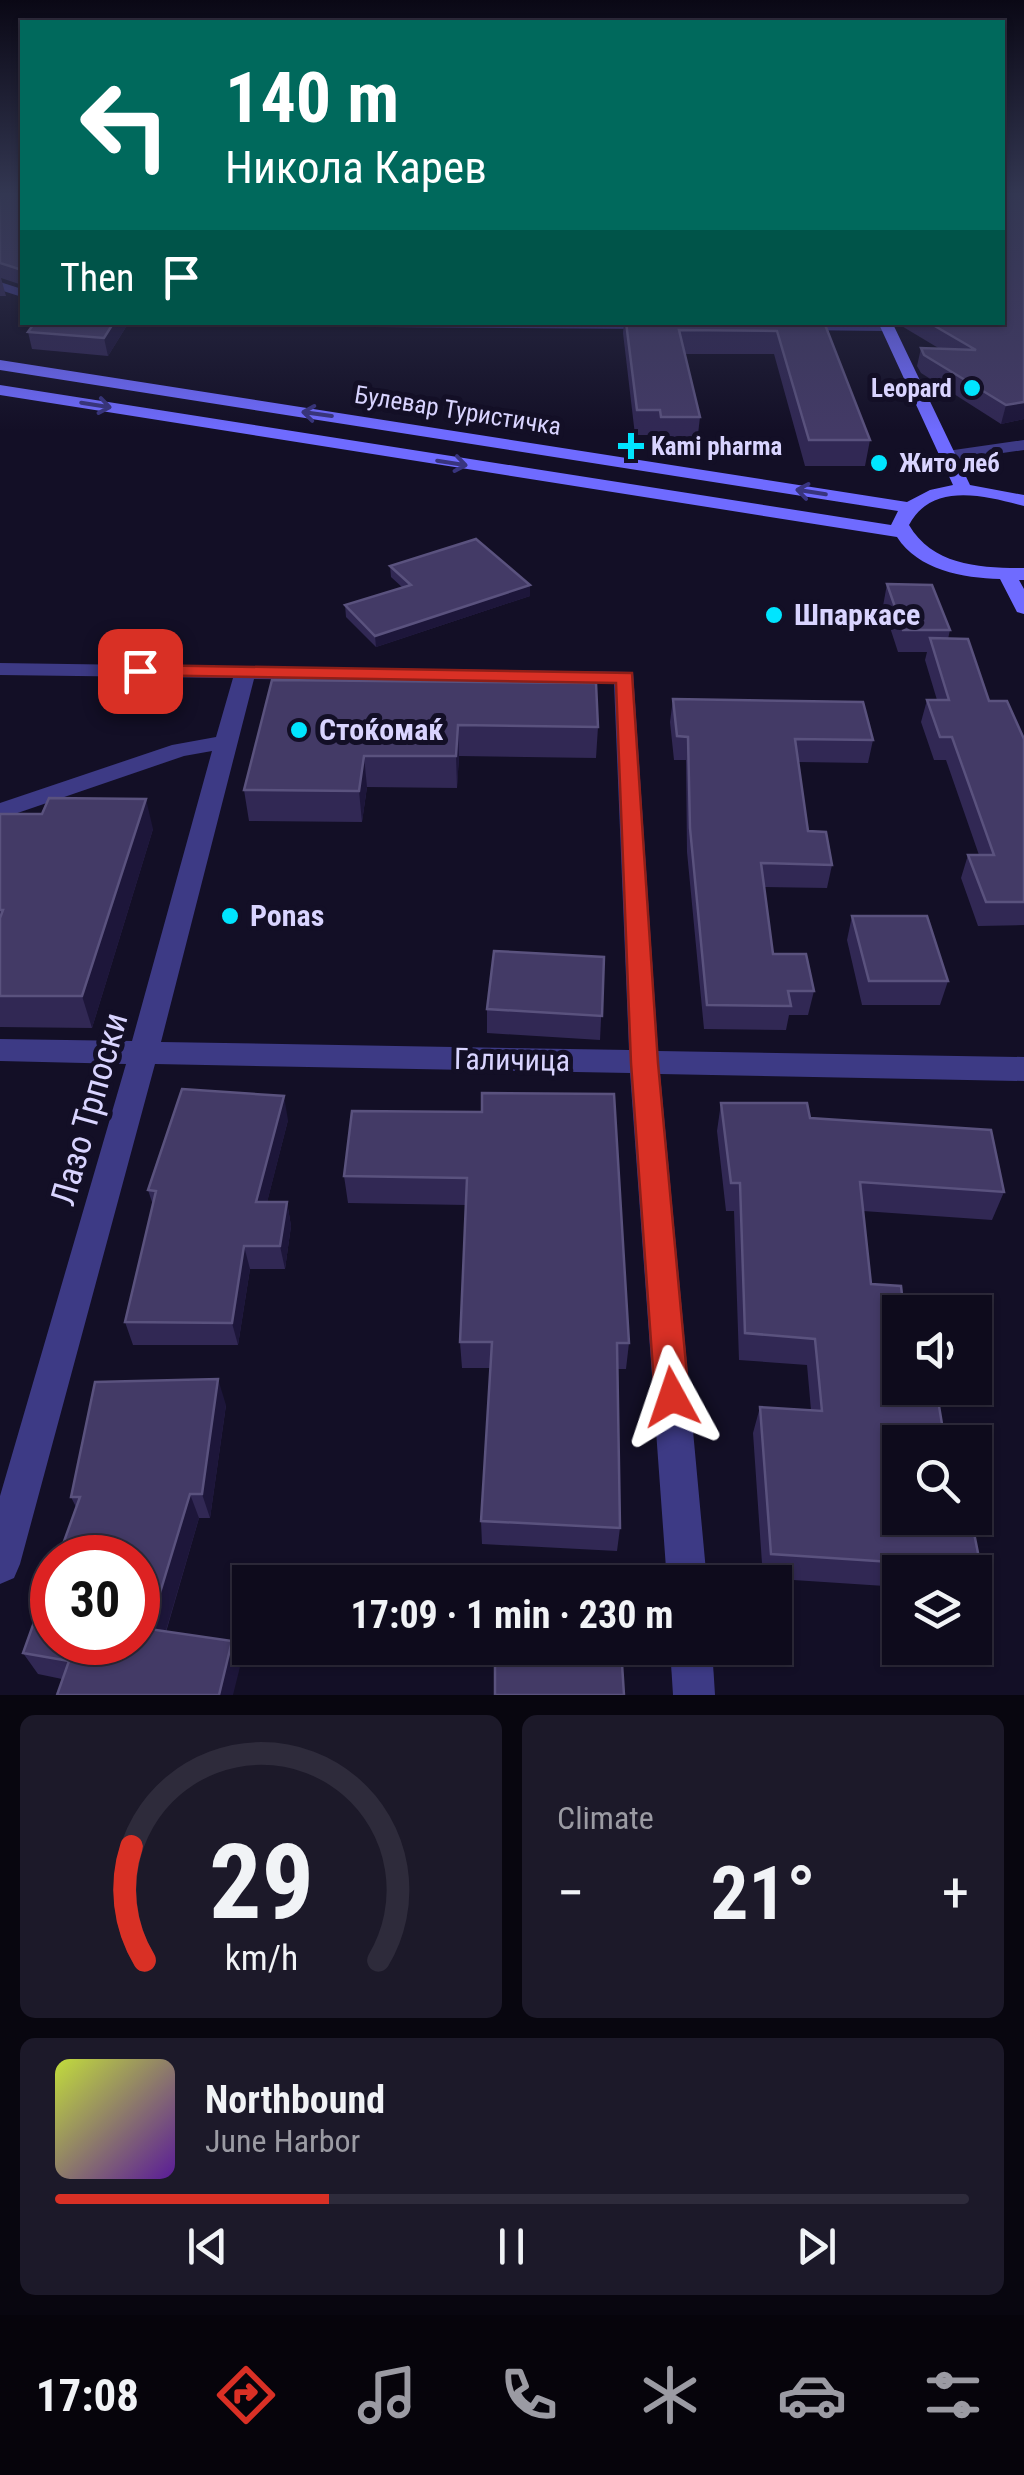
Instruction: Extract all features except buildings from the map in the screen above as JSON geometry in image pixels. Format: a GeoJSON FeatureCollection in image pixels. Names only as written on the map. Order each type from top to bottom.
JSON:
{"type":"FeatureCollection","features":[{"type":"Feature","properties":{"kind":"main road"},"geometry":{"type":"LineString","coordinates":[[886,325],[964,491]]}},
{"type":"Feature","properties":{"kind":"main road","name":"Булевар Туристичка"},"geometry":{"type":"LineString","coordinates":[[0,365],[908,507]]}},
{"type":"Feature","properties":{"kind":"main road","name":"Булевар Туристичка"},"geometry":{"type":"LineString","coordinates":[[0,390],[902,532]]}},
{"type":"Feature","properties":{"kind":"main road"},"geometry":{"type":"LineString","coordinates":[[1024,501],[964,491],[921,498],[908,507],[900,525],[902,532],[929,557],[960,569],[1016,574],[1024,608]]}},
{"type":"Feature","properties":{"kind":"street"},"geometry":{"type":"LineString","coordinates":[[769,326],[886,325]]}},
{"type":"Feature","properties":{"kind":"street"},"geometry":{"type":"LineString","coordinates":[[946,456],[1024,445]]}},
{"type":"Feature","properties":{"kind":"street"},"geometry":{"type":"LineString","coordinates":[[0,669],[626,677],[644,1063],[686,1565]]}},
{"type":"Feature","properties":{"kind":"street","name":"Лазо Трпоски"},"geometry":{"type":"LineString","coordinates":[[0,1564],[144,1052],[245,672]]}},
{"type":"Feature","properties":{"kind":"street"},"geometry":{"type":"LineString","coordinates":[[0,812],[180,750],[225,742]]}},
{"type":"Feature","properties":{"kind":"street","name":"Галичица"},"geometry":{"type":"LineString","coordinates":[[0,1050],[1024,1069]]}},
{"type":"Feature","properties":{"kind":"street"},"geometry":{"type":"LineString","coordinates":[[692,1665],[694,1695]]}},
{"type":"Feature","properties":{"kind":"place","name":"Leopard"},"geometry":{"type":"Point","coordinates":[972,388]}},
{"type":"Feature","properties":{"kind":"place","name":"Kami pharma"},"geometry":{"type":"Point","coordinates":[631,446]}},
{"type":"Feature","properties":{"kind":"place","name":"Жито леб"},"geometry":{"type":"Point","coordinates":[879,463]}},
{"type":"Feature","properties":{"kind":"place","name":"Шпаркасе"},"geometry":{"type":"Point","coordinates":[774,615]}},
{"type":"Feature","properties":{"kind":"place","name":"Стоќомаќ"},"geometry":{"type":"Point","coordinates":[299,730]}},
{"type":"Feature","properties":{"kind":"place","name":"Ponas"},"geometry":{"type":"Point","coordinates":[230,916]}},
{"type":"Feature","properties":{"kind":"route"},"geometry":{"type":"LineString","coordinates":[[140,671],[626,677],[644,1063],[672,1397]]}}]}
